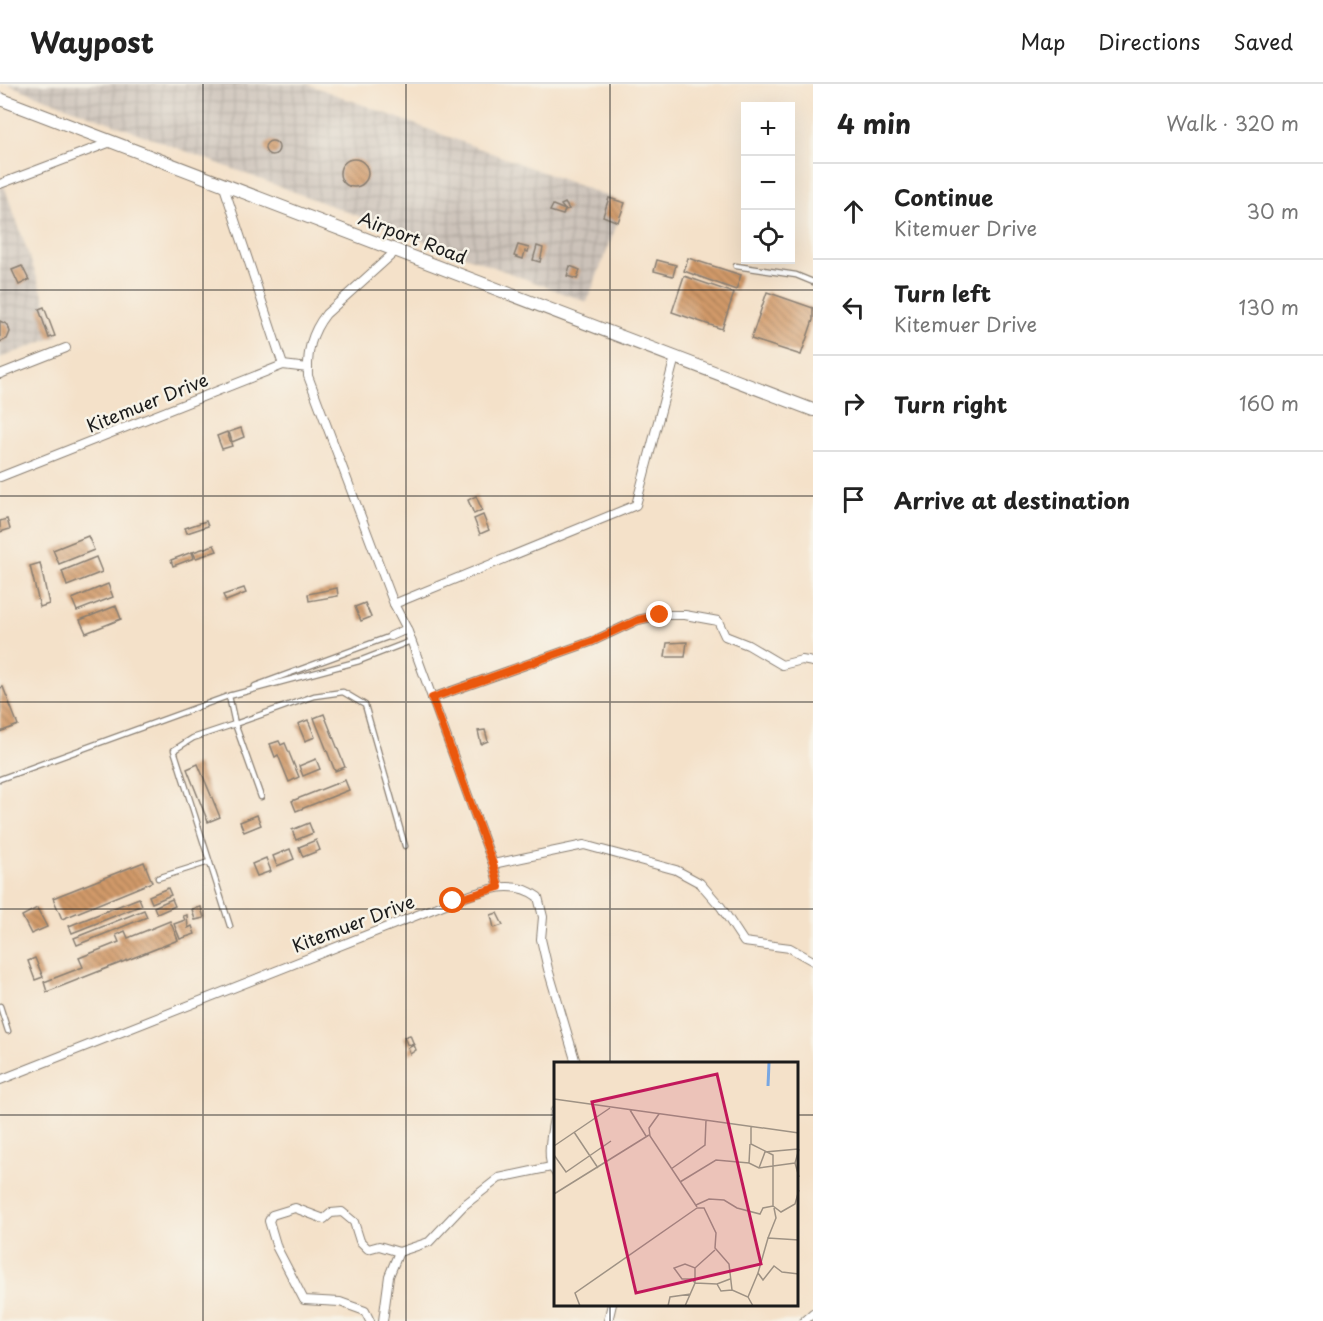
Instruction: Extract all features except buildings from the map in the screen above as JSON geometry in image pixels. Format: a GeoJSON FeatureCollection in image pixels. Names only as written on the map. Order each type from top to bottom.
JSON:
{"type":"FeatureCollection","features":[{"type":"Feature","properties":{"kind":"street","name":"Airport Road"},"geometry":{"type":"LineString","coordinates":[[0,99],[813,410]]}},
{"type":"Feature","properties":{"kind":"street"},"geometry":{"type":"LineString","coordinates":[[0,184],[111,142]]}},
{"type":"Feature","properties":{"kind":"street"},"geometry":{"type":"LineString","coordinates":[[223,184],[283,365]]}},
{"type":"Feature","properties":{"kind":"street"},"geometry":{"type":"LineString","coordinates":[[397,250],[326,314],[317,326],[307,353],[308,376],[394,604],[407,629],[493,864],[499,887],[525,887],[538,897],[543,917],[543,949],[576,1062]]}},
{"type":"Feature","properties":{"kind":"street"},"geometry":{"type":"LineString","coordinates":[[0,374],[66,348]]}},
{"type":"Feature","properties":{"kind":"street"},"geometry":{"type":"LineString","coordinates":[[394,604],[636,505],[675,357]]}},
{"type":"Feature","properties":{"kind":"street","name":"Kitemuer Drive"},"geometry":{"type":"LineString","coordinates":[[0,477],[283,365],[308,368]]}},
{"type":"Feature","properties":{"kind":"street"},"geometry":{"type":"LineString","coordinates":[[432,698],[593,641],[638,620],[660,615],[685,615],[718,621],[725,636],[748,645],[782,665],[802,660],[813,662]]}},
{"type":"Feature","properties":{"kind":"street"},"geometry":{"type":"LineString","coordinates":[[391,636],[407,629]]}},
{"type":"Feature","properties":{"kind":"street"},"geometry":{"type":"LineString","coordinates":[[493,864],[584,845],[665,867],[700,883],[721,907],[744,942],[790,948],[813,961]]}},
{"type":"Feature","properties":{"kind":"street","name":"Kitemuer Drive"},"geometry":{"type":"LineString","coordinates":[[0,1080],[442,906],[499,887]]}},
{"type":"Feature","properties":{"kind":"street"},"geometry":{"type":"LineString","coordinates":[[370,1321],[365,1311],[340,1302],[326,1304],[304,1300],[277,1248],[269,1218],[283,1210],[295,1208],[324,1219],[330,1213],[342,1212],[354,1222],[360,1240],[368,1249],[379,1246],[399,1252],[429,1242],[463,1206],[499,1178],[553,1170],[554,1140]]}},
{"type":"Feature","properties":{"kind":"street"},"geometry":{"type":"LineString","coordinates":[[383,1321],[388,1276],[399,1252]]}},
{"type":"Feature","properties":{"kind":"street"},"geometry":{"type":"LineString","coordinates":[[608,1321],[612,1306]]}},
{"type":"Feature","properties":{"kind":"street"},"geometry":{"type":"LineString","coordinates":[[804,1321],[813,1313]]}},
{"type":"Feature","properties":{"kind":"lane"},"geometry":{"type":"LineString","coordinates":[[736,266],[796,275],[813,282]]}},
{"type":"Feature","properties":{"kind":"lane"},"geometry":{"type":"LineString","coordinates":[[0,779],[391,636]]}},
{"type":"Feature","properties":{"kind":"lane"},"geometry":{"type":"LineString","coordinates":[[229,696],[359,662],[411,641]]}},
{"type":"Feature","properties":{"kind":"lane"},"geometry":{"type":"LineString","coordinates":[[230,926],[174,750],[193,738],[314,696],[343,692],[365,705],[405,846]]}},
{"type":"Feature","properties":{"kind":"lane"},"geometry":{"type":"LineString","coordinates":[[229,696],[261,797]]}},
{"type":"Feature","properties":{"kind":"lane"},"geometry":{"type":"LineString","coordinates":[[158,878],[209,862]]}},
{"type":"Feature","properties":{"kind":"lane"},"geometry":{"type":"LineString","coordinates":[[0,1006],[8,1031]]}},
{"type":"Feature","properties":{"kind":"shaded area"},"geometry":{"type":"Polygon","coordinates":[[[7,84],[307,84],[625,203],[587,302],[7,84]]]}},
{"type":"Feature","properties":{"kind":"shaded area"},"geometry":{"type":"Polygon","coordinates":[[[4,186],[58,336],[0,358],[0,188],[4,186]]]}},
{"type":"Feature","properties":{"kind":"route"},"geometry":{"type":"LineString","coordinates":[[453,901],[499,887],[493,864],[432,698],[593,641],[638,620],[660,615]]}}]}
